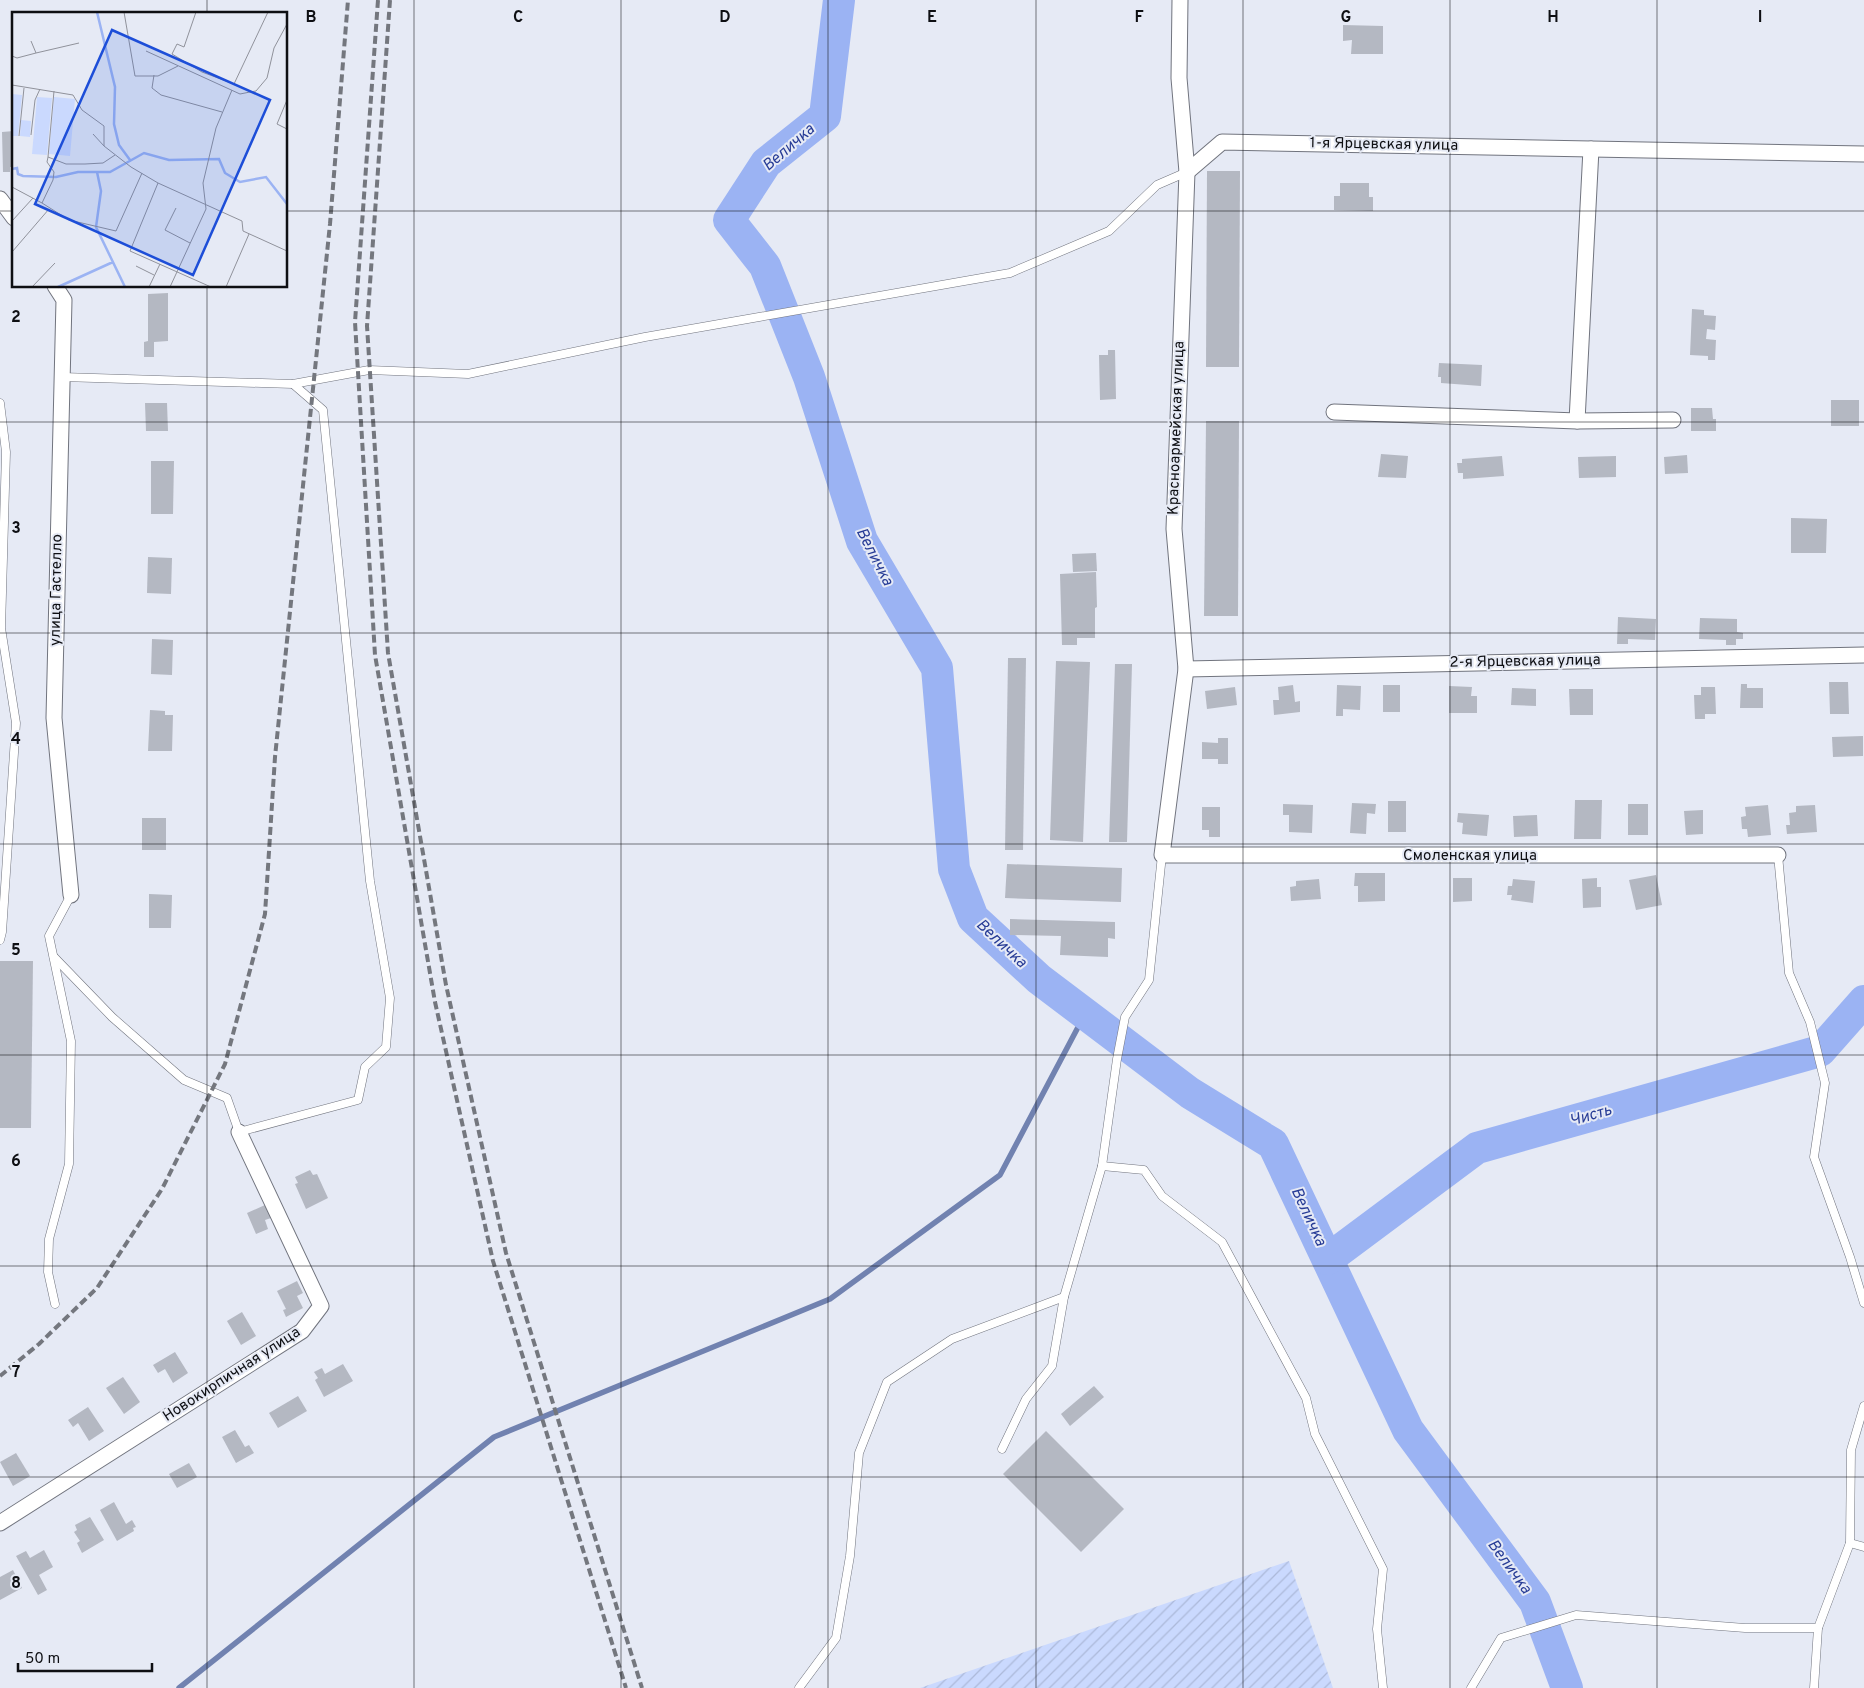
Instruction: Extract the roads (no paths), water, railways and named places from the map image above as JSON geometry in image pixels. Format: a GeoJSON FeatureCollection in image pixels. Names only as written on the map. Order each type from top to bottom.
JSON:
{"type":"FeatureCollection","features":[{"type":"Feature","properties":{"kind":"street","name":"Красноармейская улица"},"geometry":{"type":"LineString","coordinates":[[1162,855],[1186,669],[1174,529],[1187,172],[1179,78],[1180,0]]}},
{"type":"Feature","properties":{"kind":"street","name":"1-я Ярцевская улица"},"geometry":{"type":"LineString","coordinates":[[1187,172],[1222,142],[1864,154]]}},
{"type":"Feature","properties":{"kind":"street"},"geometry":{"type":"LineString","coordinates":[[1577,421],[1591,149]]}},
{"type":"Feature","properties":{"kind":"street"},"geometry":{"type":"LineString","coordinates":[[0,199],[12,215]]}},
{"type":"Feature","properties":{"kind":"street","name":"улица Гастелло"},"geometry":{"type":"LineString","coordinates":[[57,288],[64,300],[54,718],[71,895]]}},
{"type":"Feature","properties":{"kind":"street"},"geometry":{"type":"LineString","coordinates":[[1334,412],[1577,421],[1673,420]]}},
{"type":"Feature","properties":{"kind":"street","name":"2-я Ярцевская улица"},"geometry":{"type":"LineString","coordinates":[[1186,669],[1864,655]]}},
{"type":"Feature","properties":{"kind":"street","name":"Смоленская улица"},"geometry":{"type":"LineString","coordinates":[[1162,855],[1778,855]]}},
{"type":"Feature","properties":{"kind":"street","name":"Новокирпичная улица"},"geometry":{"type":"LineString","coordinates":[[0,1523],[302,1332],[321,1306],[239,1132]]}},
{"type":"Feature","properties":{"kind":"lane"},"geometry":{"type":"LineString","coordinates":[[62,377],[293,384],[370,370],[468,374],[645,337],[1010,272],[1110,231],[1157,185],[1187,172]]}},
{"type":"Feature","properties":{"kind":"lane"},"geometry":{"type":"LineString","coordinates":[[54,957],[112,1017],[184,1080],[227,1098],[239,1132],[358,1100],[364,1067],[386,1047],[390,998],[370,881],[323,410],[293,384]]}},
{"type":"Feature","properties":{"kind":"lane"},"geometry":{"type":"LineString","coordinates":[[0,403],[6,452],[1,628],[16,723],[0,940]]}},
{"type":"Feature","properties":{"kind":"lane"},"geometry":{"type":"LineString","coordinates":[[1002,1449],[1026,1399],[1052,1366],[1064,1297],[1102,1166],[1116,1059],[1125,1017],[1149,980],[1162,855]]}},
{"type":"Feature","properties":{"kind":"lane"},"geometry":{"type":"LineString","coordinates":[[1778,855],[1789,973],[1810,1022],[1825,1083],[1814,1157],[1850,1257],[1864,1303]]}},
{"type":"Feature","properties":{"kind":"lane"},"geometry":{"type":"LineString","coordinates":[[55,1304],[48,1272],[49,1238],[69,1164],[71,1041],[50,936],[71,895]]}},
{"type":"Feature","properties":{"kind":"lane"},"geometry":{"type":"LineString","coordinates":[[1102,1166],[1144,1170],[1162,1196],[1222,1242],[1306,1398],[1315,1434],[1383,1569],[1377,1629],[1383,1688]]}},
{"type":"Feature","properties":{"kind":"lane"},"geometry":{"type":"LineString","coordinates":[[799,1688],[836,1638],[850,1556],[858,1453],[887,1382],[952,1339],[1064,1297]]}},
{"type":"Feature","properties":{"kind":"lane"},"geometry":{"type":"LineString","coordinates":[[1814,1688],[1818,1628],[1850,1543],[1851,1450],[1864,1406]]}},
{"type":"Feature","properties":{"kind":"lane"},"geometry":{"type":"LineString","coordinates":[[1850,1543],[1864,1547]]}},
{"type":"Feature","properties":{"kind":"lane"},"geometry":{"type":"LineString","coordinates":[[1472,1688],[1501,1638],[1576,1615],[1745,1628],[1818,1628]]}},
{"type":"Feature","properties":{"kind":"waterway","name":"Величка"},"geometry":{"type":"LineString","coordinates":[[839,0],[825,116],[766,163],[729,220],[765,266],[809,377],[862,541],[937,668],[954,869],[973,918],[1039,979],[1190,1093],[1273,1144],[1408,1430],[1535,1602],[1567,1688]]}},
{"type":"Feature","properties":{"kind":"waterway","name":"Чисть"},"geometry":{"type":"LineString","coordinates":[[1328,1259],[1477,1148],[1820,1051],[1864,1001]]}},
{"type":"Feature","properties":{"kind":"waterway"},"geometry":{"type":"LineString","coordinates":[[179,1688],[494,1437],[830,1299],[1000,1175],[1085,1014]]}},
{"type":"Feature","properties":{"kind":"railway"},"geometry":{"type":"LineString","coordinates":[[0,1376],[39,1344],[97,1288],[162,1189],[225,1064],[265,914],[275,757],[330,224],[348,0]]}},
{"type":"Feature","properties":{"kind":"railway"},"geometry":{"type":"LineString","coordinates":[[378,0],[355,322],[375,655],[435,1002],[493,1261],[626,1688]]}},
{"type":"Feature","properties":{"kind":"railway"},"geometry":{"type":"LineString","coordinates":[[390,0],[367,326],[388,653],[446,985],[506,1253],[642,1688]]}}]}
